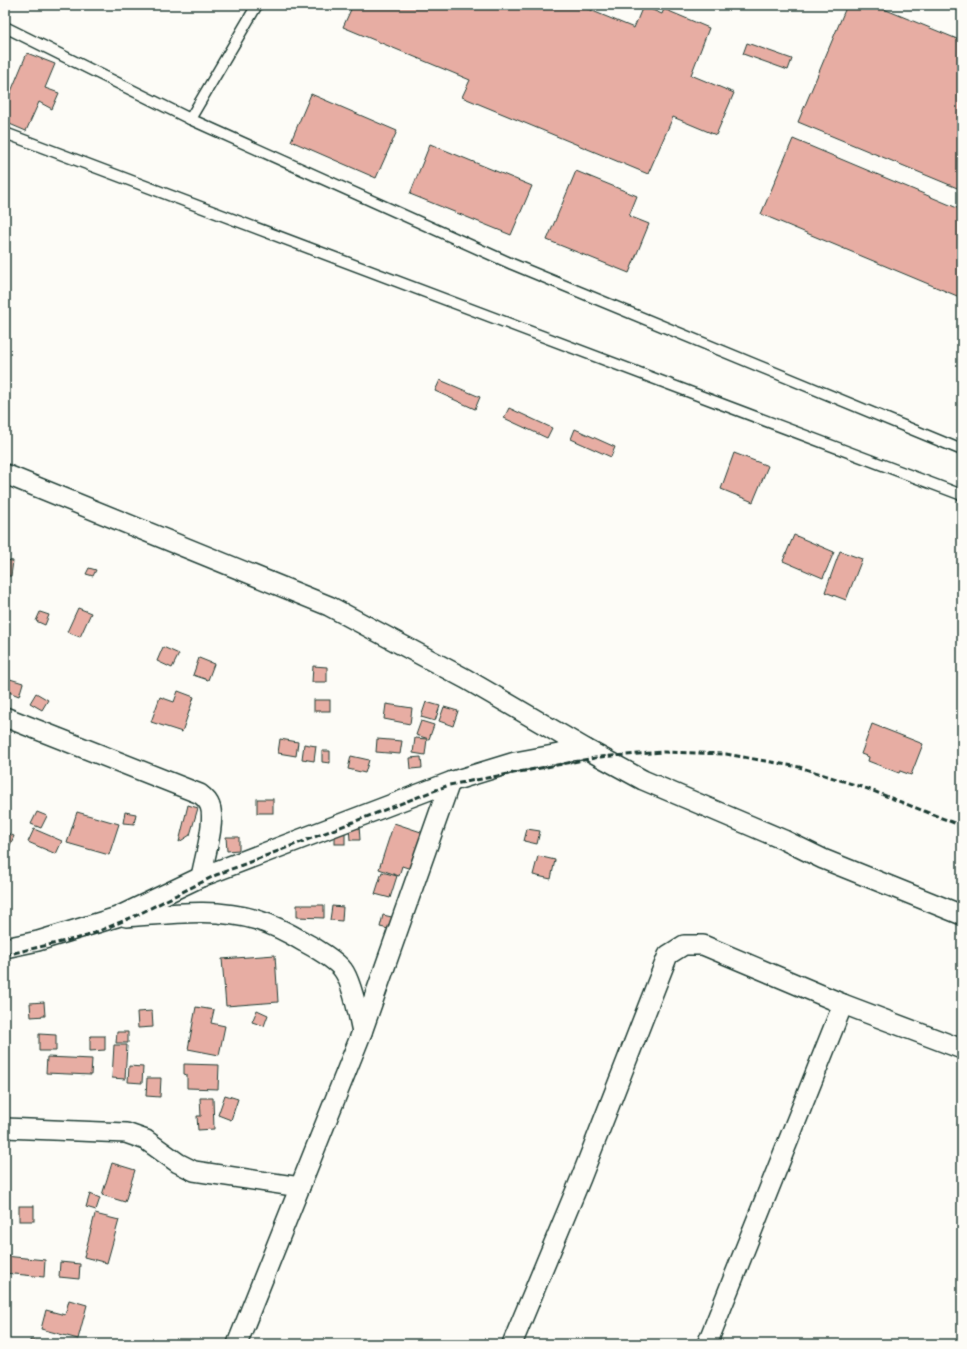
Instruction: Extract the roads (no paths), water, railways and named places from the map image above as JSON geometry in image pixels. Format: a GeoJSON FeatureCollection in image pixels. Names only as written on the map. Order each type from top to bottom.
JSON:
{"type":"FeatureCollection","features":[{"type":"Feature","properties":{"kind":"street"},"geometry":{"type":"LineString","coordinates":[[5,474],[329,606],[459,675],[586,749],[643,780],[784,840],[823,859],[962,915]]}},
{"type":"Feature","properties":{"kind":"street"},"geometry":{"type":"LineString","coordinates":[[5,717],[200,794],[207,800],[212,817],[201,877]]}},
{"type":"Feature","properties":{"kind":"street"},"geometry":{"type":"LineString","coordinates":[[5,948],[38,941],[117,917],[201,877],[453,780],[515,762],[586,749]]}},
{"type":"Feature","properties":{"kind":"street"},"geometry":{"type":"LineString","coordinates":[[237,1344],[362,1032],[449,785],[453,780]]}},
{"type":"Feature","properties":{"kind":"street"},"geometry":{"type":"LineString","coordinates":[[117,917],[186,912],[220,913],[256,920],[282,930],[316,948],[343,970],[355,1002],[362,1032]]}},
{"type":"Feature","properties":{"kind":"street"},"geometry":{"type":"LineString","coordinates":[[512,1344],[581,1178],[668,955],[684,944],[703,944],[843,1004],[962,1049]]}},
{"type":"Feature","properties":{"kind":"street"},"geometry":{"type":"LineString","coordinates":[[707,1344],[843,1004]]}},
{"type":"Feature","properties":{"kind":"street"},"geometry":{"type":"LineString","coordinates":[[5,1128],[126,1133],[146,1140],[178,1163],[194,1171],[300,1187]]}},
{"type":"Feature","properties":{"kind":"lane"},"geometry":{"type":"LineString","coordinates":[[190,119],[257,5]]}},
{"type":"Feature","properties":{"kind":"lane"},"geometry":{"type":"LineString","coordinates":[[5,27],[190,119],[512,264],[962,450]]}},
{"type":"Feature","properties":{"kind":"lane"},"geometry":{"type":"LineString","coordinates":[[5,133],[962,495]]}},
{"type":"Feature","properties":{"kind":"railway"},"geometry":{"type":"LineString","coordinates":[[5,955],[87,936],[135,916],[216,875],[449,785],[600,757],[664,752],[726,754],[799,767],[868,789],[962,826]]}}]}
